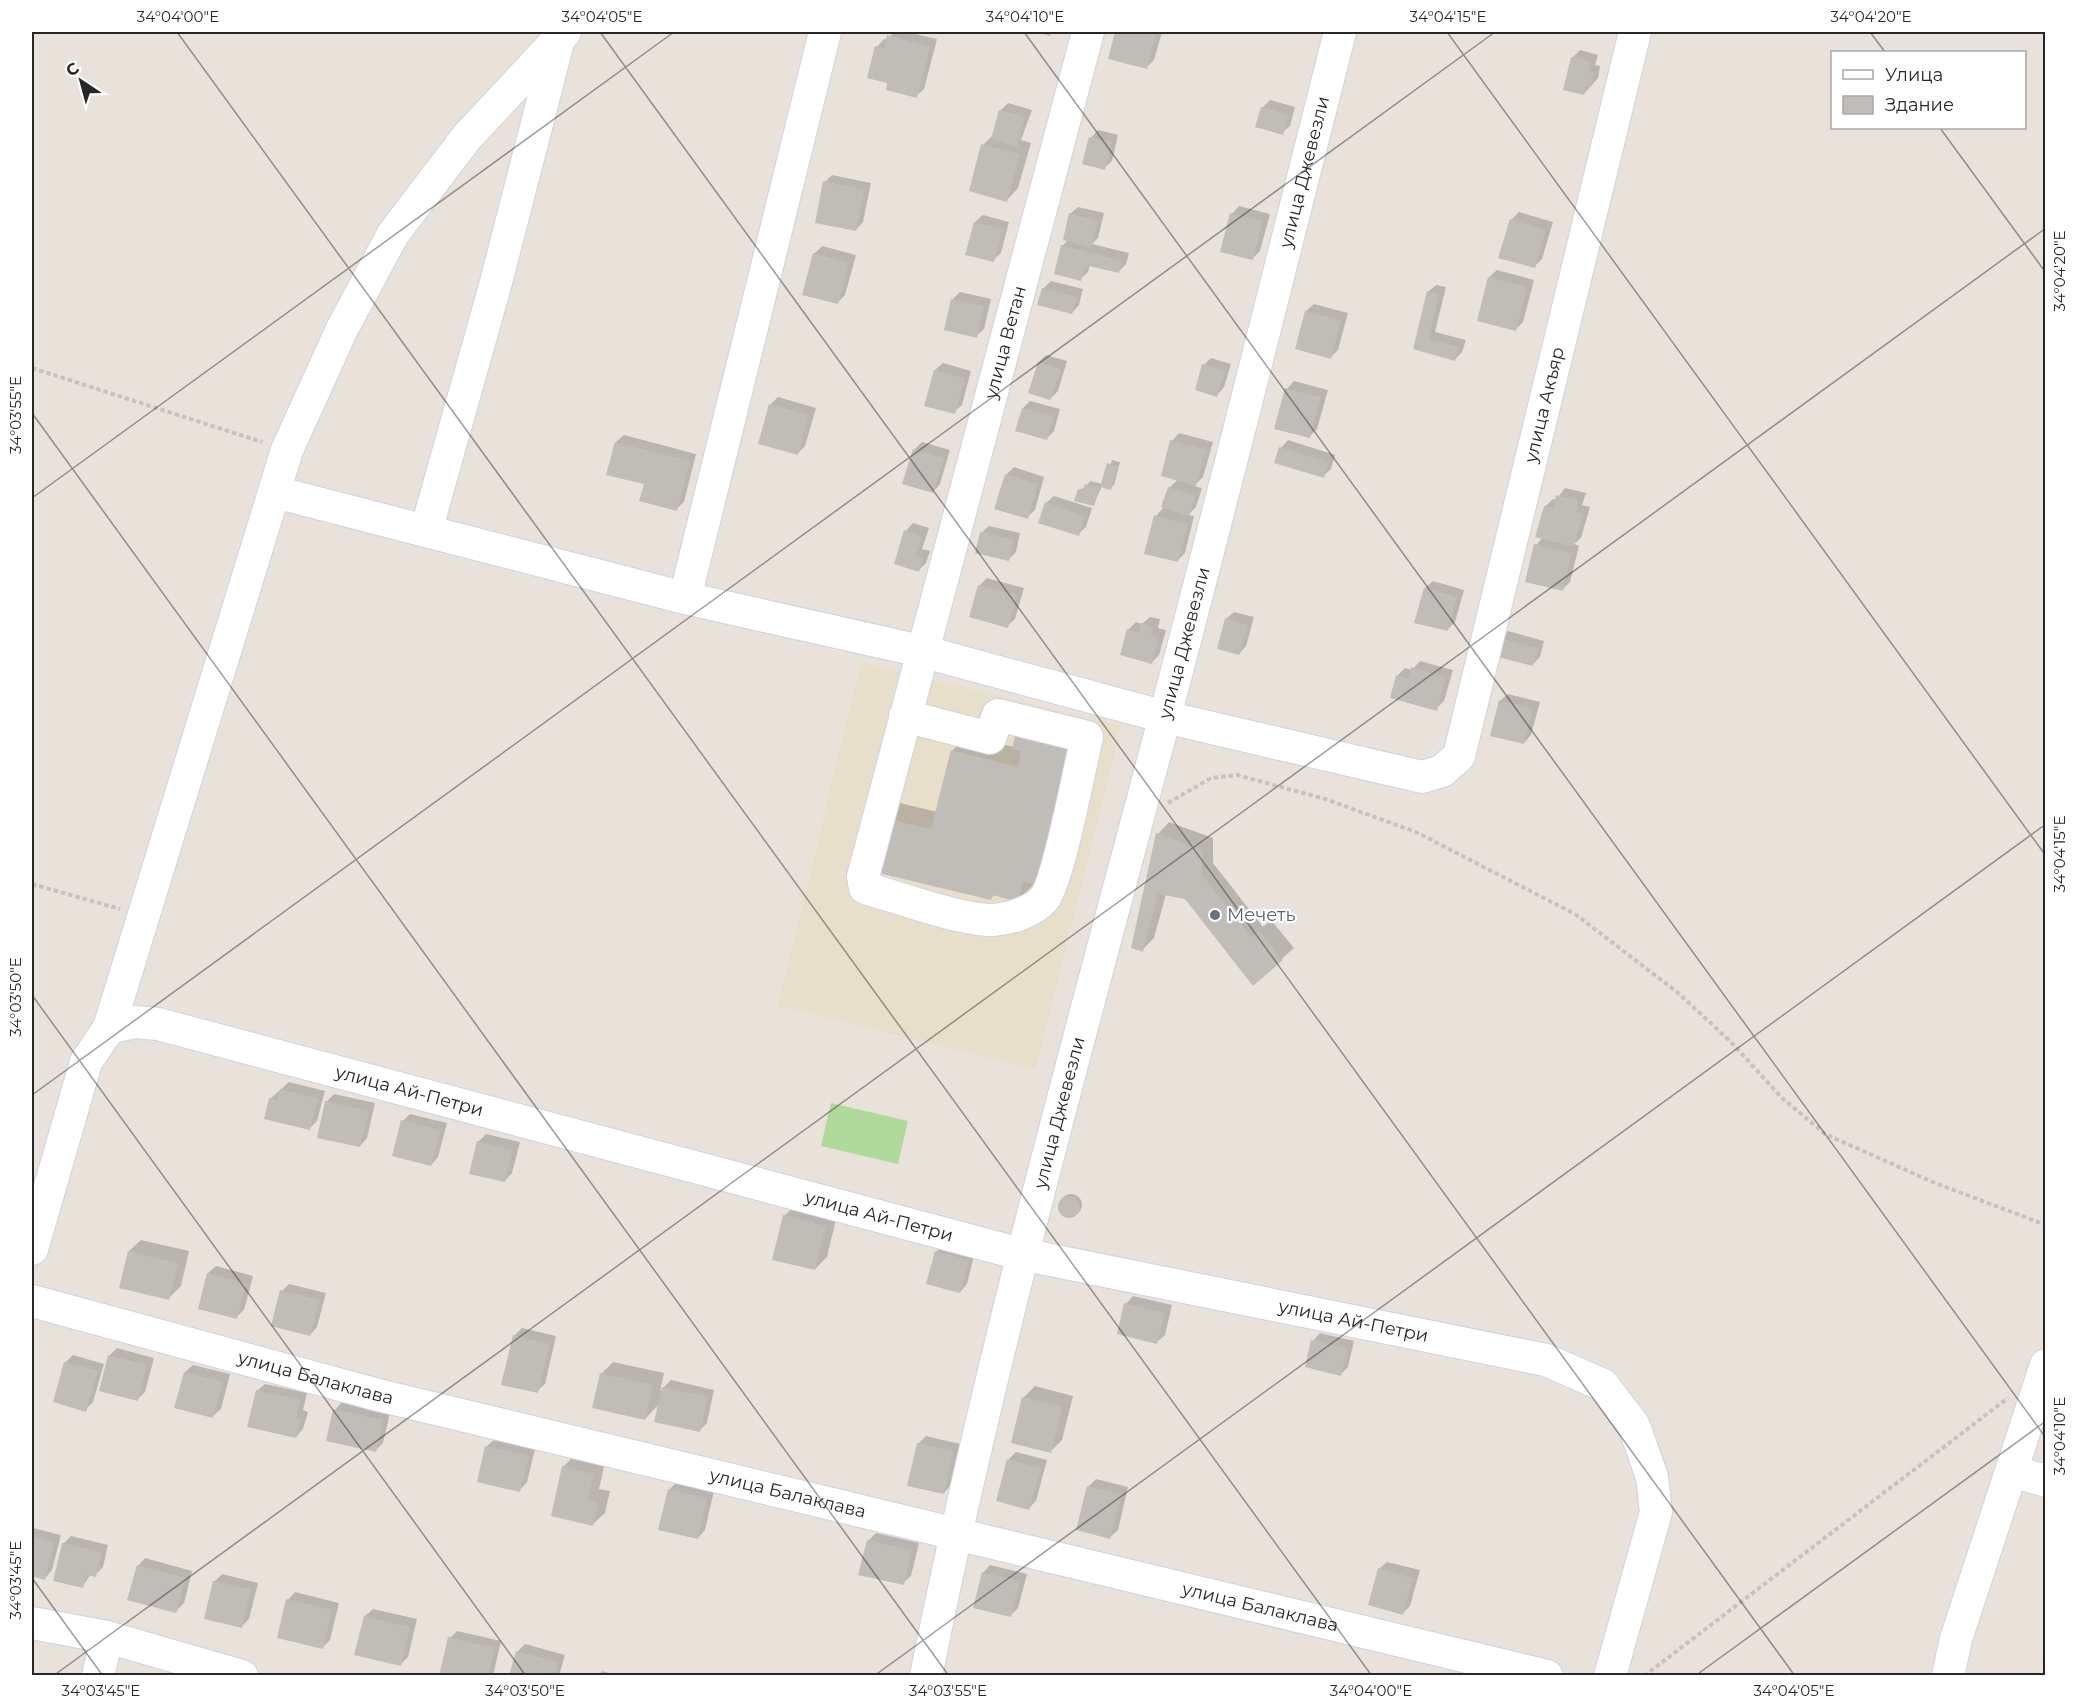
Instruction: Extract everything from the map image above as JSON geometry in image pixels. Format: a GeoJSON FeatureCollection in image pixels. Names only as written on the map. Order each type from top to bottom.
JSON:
{"type":"FeatureCollection","features":[{"type":"Feature","properties":{"kind":"street"},"geometry":{"type":"LineString","coordinates":[[685,598],[825,32]]}},
{"type":"Feature","properties":{"kind":"street","name":"улица Ветан"},"geometry":{"type":"LineString","coordinates":[[904,716],[990,738],[998,715],[1087,737],[1056,868],[1044,899],[1025,913],[994,920],[973,918],[865,888],[863,877],[904,716],[921,651],[1088,32]]}},
{"type":"Feature","properties":{"kind":"street","name":"улица Джевезли"},"geometry":{"type":"LineString","coordinates":[[926,1676],[954,1535],[1021,1254],[1165,717],[1340,32]]}},
{"type":"Feature","properties":{"kind":"street","name":"улица Акъяр"},"geometry":{"type":"LineString","coordinates":[[1165,717],[1422,777],[1442,771],[1459,756],[1635,32]]}},
{"type":"Feature","properties":{"kind":"street"},"geometry":{"type":"LineString","coordinates":[[426,531],[562,35]]}},
{"type":"Feature","properties":{"kind":"street"},"geometry":{"type":"LineString","coordinates":[[32,1249],[86,1062],[109,1029],[287,450],[342,330],[393,234],[467,137],[562,35]]}},
{"type":"Feature","properties":{"kind":"street"},"geometry":{"type":"LineString","coordinates":[[275,492],[685,598],[921,651],[1165,717]]}},
{"type":"Feature","properties":{"kind":"street","name":"улица Ай-Петри"},"geometry":{"type":"LineString","coordinates":[[109,1029],[135,1022],[158,1024],[1021,1254],[1546,1360],[1603,1386],[1634,1426],[1652,1477],[1656,1512],[1610,1676]]}},
{"type":"Feature","properties":{"kind":"street","name":"улица Балаклава"},"geometry":{"type":"LineString","coordinates":[[32,1301],[378,1395],[1547,1676]]}},
{"type":"Feature","properties":{"kind":"street"},"geometry":{"type":"LineString","coordinates":[[1948,1676],[1956,1639],[2042,1374]]}},
{"type":"Feature","properties":{"kind":"street"},"geometry":{"type":"LineString","coordinates":[[2012,1471],[2046,1481]]}},
{"type":"Feature","properties":{"kind":"street"},"geometry":{"type":"LineString","coordinates":[[32,1623],[107,1637],[242,1676]]}},
{"type":"Feature","properties":{"kind":"street"},"geometry":{"type":"LineString","coordinates":[[98,1676],[107,1637]]}},
{"type":"Feature","properties":{"kind":"path"},"geometry":{"type":"LineString","coordinates":[[32,368],[287,450]]}},
{"type":"Feature","properties":{"kind":"path"},"geometry":{"type":"LineString","coordinates":[[1137,822],[1210,778],[1237,775],[1325,799],[1416,832],[1575,914],[1593,927],[1677,992],[1730,1041],[1782,1098],[1825,1134],[1935,1184],[2046,1225]]}},
{"type":"Feature","properties":{"kind":"path"},"geometry":{"type":"LineString","coordinates":[[32,884],[143,915]]}},
{"type":"Feature","properties":{"kind":"path"},"geometry":{"type":"LineString","coordinates":[[1644,1676],[2003,1401],[2042,1374]]}},
{"type":"Feature","properties":{"kind":"shaded area"},"geometry":{"type":"Polygon","coordinates":[[[862,662],[1121,726],[1035,1069],[777,1006],[862,662]]]}},
{"type":"Feature","properties":{"kind":"green space"},"geometry":{"type":"Polygon","coordinates":[[[831,1103],[908,1121],[898,1164],[821,1146],[831,1103]]]}},
{"type":"Feature","properties":{"kind":"building"},"geometry":{"type":"Polygon","coordinates":[[[1036,32],[1051,32],[1050,36],[1036,32]]]}},
{"type":"Feature","properties":{"kind":"building"},"geometry":{"type":"Polygon","coordinates":[[[1115,32],[1157,32],[1147,69],[1108,59],[1115,32]]]}},
{"type":"Feature","properties":{"kind":"building"},"geometry":{"type":"Polygon","coordinates":[[[887,35],[930,47],[917,98],[886,90],[887,83],[867,78],[875,46],[884,48],[887,35]]]}},
{"type":"Feature","properties":{"kind":"building"},"geometry":{"type":"Polygon","coordinates":[[[1571,57],[1591,62],[1589,72],[1594,73],[1591,87],[1586,86],[1584,95],[1563,90],[1571,57]]]}},
{"type":"Feature","properties":{"kind":"building"},"geometry":{"type":"Polygon","coordinates":[[[1261,107],[1289,115],[1283,135],[1255,127],[1261,107]]]}},
{"type":"Feature","properties":{"kind":"building"},"geometry":{"type":"Polygon","coordinates":[[[999,110],[1025,117],[1017,147],[991,139],[999,110]]]}},
{"type":"Feature","properties":{"kind":"building"},"geometry":{"type":"Polygon","coordinates":[[[1089,137],[1112,142],[1105,170],[1082,164],[1089,137]]]}},
{"type":"Feature","properties":{"kind":"building"},"geometry":{"type":"Polygon","coordinates":[[[981,144],[1020,154],[1007,202],[969,191],[981,144]]]}},
{"type":"Feature","properties":{"kind":"building"},"geometry":{"type":"Polygon","coordinates":[[[823,181],[865,190],[856,231],[815,223],[823,181]]]}},
{"type":"Feature","properties":{"kind":"building"},"geometry":{"type":"Polygon","coordinates":[[[1069,213],[1098,221],[1091,248],[1063,240],[1069,213]]]}},
{"type":"Feature","properties":{"kind":"building"},"geometry":{"type":"Polygon","coordinates":[[[1230,213],[1263,221],[1253,260],[1220,252],[1230,213]]]}},
{"type":"Feature","properties":{"kind":"building"},"geometry":{"type":"Polygon","coordinates":[[[1510,219],[1546,230],[1535,268],[1498,258],[1510,219]]]}},
{"type":"Feature","properties":{"kind":"building"},"geometry":{"type":"Polygon","coordinates":[[[974,222],[1003,229],[994,262],[965,255],[974,222]]]}},
{"type":"Feature","properties":{"kind":"building"},"geometry":{"type":"Polygon","coordinates":[[[1061,245],[1122,261],[1119,273],[1085,265],[1081,281],[1054,274],[1061,245]]]}},
{"type":"Feature","properties":{"kind":"building"},"geometry":{"type":"Polygon","coordinates":[[[813,253],[849,263],[838,304],[802,295],[813,253]]]}},
{"type":"Feature","properties":{"kind":"building"},"geometry":{"type":"Polygon","coordinates":[[[1488,277],[1527,287],[1516,331],[1477,321],[1488,277]]]}},
{"type":"Feature","properties":{"kind":"building"},"geometry":{"type":"Polygon","coordinates":[[[1042,288],[1077,297],[1072,314],[1037,305],[1042,288]]]}},
{"type":"Feature","properties":{"kind":"building"},"geometry":{"type":"Polygon","coordinates":[[[1427,291],[1439,294],[1429,339],[1459,347],[1455,361],[1413,349],[1427,291]]]}},
{"type":"Feature","properties":{"kind":"building"},"geometry":{"type":"Polygon","coordinates":[[[951,299],[984,306],[977,338],[944,330],[951,299]]]}},
{"type":"Feature","properties":{"kind":"building"},"geometry":{"type":"Polygon","coordinates":[[[1305,311],[1341,320],[1331,359],[1295,349],[1305,311]]]}},
{"type":"Feature","properties":{"kind":"building"},"geometry":{"type":"Polygon","coordinates":[[[1038,362],[1061,369],[1050,400],[1028,393],[1038,362]]]}},
{"type":"Feature","properties":{"kind":"building"},"geometry":{"type":"Polygon","coordinates":[[[1202,364],[1225,371],[1217,397],[1195,390],[1202,364]]]}},
{"type":"Feature","properties":{"kind":"building"},"geometry":{"type":"Polygon","coordinates":[[[934,370],[965,378],[955,414],[924,406],[934,370]]]}},
{"type":"Feature","properties":{"kind":"building"},"geometry":{"type":"Polygon","coordinates":[[[1285,388],[1321,397],[1310,438],[1274,429],[1285,388]]]}},
{"type":"Feature","properties":{"kind":"building"},"geometry":{"type":"Polygon","coordinates":[[[769,404],[809,415],[798,455],[758,444],[769,404]]]}},
{"type":"Feature","properties":{"kind":"building"},"geometry":{"type":"Polygon","coordinates":[[[1022,408],[1054,416],[1047,440],[1015,431],[1022,408]]]}},
{"type":"Feature","properties":{"kind":"building"},"geometry":{"type":"Polygon","coordinates":[[[1170,440],[1206,450],[1196,486],[1161,476],[1170,440]]]}},
{"type":"Feature","properties":{"kind":"building"},"geometry":{"type":"Polygon","coordinates":[[[615,442],[690,461],[677,511],[639,501],[644,484],[606,475],[615,442]]]}},
{"type":"Feature","properties":{"kind":"building"},"geometry":{"type":"Polygon","coordinates":[[[1279,447],[1329,462],[1324,478],[1274,463],[1279,447]]]}},
{"type":"Feature","properties":{"kind":"building"},"geometry":{"type":"Polygon","coordinates":[[[913,449],[944,458],[933,493],[902,484],[913,449]]]}},
{"type":"Feature","properties":{"kind":"building"},"geometry":{"type":"Polygon","coordinates":[[[1107,463],[1117,466],[1111,490],[1100,487],[1107,463]]]}},
{"type":"Feature","properties":{"kind":"building"},"geometry":{"type":"Polygon","coordinates":[[[1005,474],[1038,484],[1028,519],[994,509],[1005,474]]]}},
{"type":"Feature","properties":{"kind":"building"},"geometry":{"type":"Polygon","coordinates":[[[1085,484],[1100,487],[1094,506],[1074,501],[1078,489],[1083,490],[1085,484]]]}},
{"type":"Feature","properties":{"kind":"building"},"geometry":{"type":"Polygon","coordinates":[[[1168,487],[1195,496],[1189,516],[1161,507],[1168,487]]]}},
{"type":"Feature","properties":{"kind":"building"},"geometry":{"type":"Polygon","coordinates":[[[1556,495],[1579,501],[1576,512],[1583,514],[1574,547],[1535,537],[1544,506],[1553,508],[1556,495]]]}},
{"type":"Feature","properties":{"kind":"building"},"geometry":{"type":"Polygon","coordinates":[[[1045,502],[1085,516],[1079,536],[1038,523],[1045,502]]]}},
{"type":"Feature","properties":{"kind":"building"},"geometry":{"type":"Polygon","coordinates":[[[1154,515],[1188,524],[1178,562],[1144,554],[1154,515]]]}},
{"type":"Feature","properties":{"kind":"building"},"geometry":{"type":"Polygon","coordinates":[[[904,530],[922,536],[916,556],[923,558],[919,572],[894,564],[904,530]]]}},
{"type":"Feature","properties":{"kind":"building"},"geometry":{"type":"Polygon","coordinates":[[[980,532],[1014,540],[1009,561],[975,553],[980,532]]]}},
{"type":"Feature","properties":{"kind":"building"},"geometry":{"type":"Polygon","coordinates":[[[1534,544],[1572,553],[1563,591],[1525,582],[1534,544]]]}},
{"type":"Feature","properties":{"kind":"building"},"geometry":{"type":"Polygon","coordinates":[[[978,585],[1017,595],[1008,628],[969,617],[978,585]]]}},
{"type":"Feature","properties":{"kind":"building"},"geometry":{"type":"Polygon","coordinates":[[[1424,588],[1457,597],[1448,631],[1414,623],[1424,588]]]}},
{"type":"Feature","properties":{"kind":"building"},"geometry":{"type":"Polygon","coordinates":[[[1225,618],[1248,625],[1239,655],[1217,649],[1225,618]]]}},
{"type":"Feature","properties":{"kind":"building"},"geometry":{"type":"Polygon","coordinates":[[[1141,623],[1153,627],[1151,635],[1159,638],[1152,664],[1120,655],[1127,629],[1139,632],[1141,623]]]}},
{"type":"Feature","properties":{"kind":"building"},"geometry":{"type":"Polygon","coordinates":[[[1499,638],[1538,648],[1533,666],[1494,656],[1499,638]]]}},
{"type":"Feature","properties":{"kind":"building"},"geometry":{"type":"Polygon","coordinates":[[[1411,667],[1446,677],[1437,711],[1390,698],[1396,675],[1408,678],[1411,667]]]}},
{"type":"Feature","properties":{"kind":"building"},"geometry":{"type":"Polygon","coordinates":[[[1499,700],[1533,709],[1524,744],[1490,736],[1499,700]]]}},
{"type":"Feature","properties":{"kind":"building"},"geometry":{"type":"Polygon","coordinates":[[[1018,724],[1080,739],[1039,886],[1023,881],[1018,902],[993,895],[991,900],[870,871],[883,818],[931,829],[951,750],[1018,767],[1021,751],[1012,749],[1018,724]]]}},
{"type":"Feature","properties":{"kind":"building"},"geometry":{"type":"Polygon","coordinates":[[[1156,833],[1202,850],[1202,875],[1251,937],[1259,931],[1283,960],[1253,986],[1185,899],[1158,894],[1143,952],[1131,948],[1156,833]]]}},
{"type":"Feature","properties":{"kind":"building"},"geometry":{"type":"Polygon","coordinates":[[[280,1089],[318,1098],[310,1130],[264,1119],[269,1098],[277,1100],[280,1089]]]}},
{"type":"Feature","properties":{"kind":"building"},"geometry":{"type":"Polygon","coordinates":[[[325,1101],[369,1111],[360,1147],[317,1138],[325,1101]]]}},
{"type":"Feature","properties":{"kind":"building"},"geometry":{"type":"Polygon","coordinates":[[[401,1120],[441,1130],[431,1166],[392,1156],[401,1120]]]}},
{"type":"Feature","properties":{"kind":"building"},"geometry":{"type":"Polygon","coordinates":[[[477,1141],[513,1150],[505,1182],[469,1174],[477,1141]]]}},
{"type":"Feature","properties":{"kind":"building"},"geometry":{"type":"Polygon","coordinates":[[[1069,1196],[1077,1199],[1080,1207],[1077,1215],[1069,1218],[1061,1215],[1058,1207],[1061,1199],[1069,1196]]]}},
{"type":"Feature","properties":{"kind":"building"},"geometry":{"type":"Polygon","coordinates":[[[783,1215],[826,1226],[815,1270],[772,1260],[783,1215]]]}},
{"type":"Feature","properties":{"kind":"building"},"geometry":{"type":"Polygon","coordinates":[[[128,1251],[178,1263],[169,1300],[119,1288],[128,1251]]]}},
{"type":"Feature","properties":{"kind":"building"},"geometry":{"type":"Polygon","coordinates":[[[935,1251],[969,1260],[960,1293],[926,1284],[935,1251]]]}},
{"type":"Feature","properties":{"kind":"building"},"geometry":{"type":"Polygon","coordinates":[[[207,1273],[246,1283],[237,1319],[198,1309],[207,1273]]]}},
{"type":"Feature","properties":{"kind":"building"},"geometry":{"type":"Polygon","coordinates":[[[280,1290],[320,1300],[310,1336],[271,1326],[280,1290]]]}},
{"type":"Feature","properties":{"kind":"building"},"geometry":{"type":"Polygon","coordinates":[[[1124,1303],[1165,1313],[1157,1344],[1117,1334],[1124,1303]]]}},
{"type":"Feature","properties":{"kind":"building"},"geometry":{"type":"Polygon","coordinates":[[[513,1335],[550,1344],[538,1393],[501,1385],[513,1335]]]}},
{"type":"Feature","properties":{"kind":"building"},"geometry":{"type":"Polygon","coordinates":[[[1311,1340],[1348,1349],[1341,1376],[1305,1367],[1311,1340]]]}},
{"type":"Feature","properties":{"kind":"building"},"geometry":{"type":"Polygon","coordinates":[[[108,1355],[147,1365],[138,1401],[99,1391],[108,1355]]]}},
{"type":"Feature","properties":{"kind":"building"},"geometry":{"type":"Polygon","coordinates":[[[64,1362],[98,1371],[86,1412],[53,1402],[64,1362]]]}},
{"type":"Feature","properties":{"kind":"building"},"geometry":{"type":"Polygon","coordinates":[[[184,1372],[223,1382],[213,1418],[174,1408],[184,1372]]]}},
{"type":"Feature","properties":{"kind":"building"},"geometry":{"type":"Polygon","coordinates":[[[600,1373],[653,1385],[645,1420],[592,1408],[600,1373]]]}},
{"type":"Feature","properties":{"kind":"building"},"geometry":{"type":"Polygon","coordinates":[[[662,1387],[708,1397],[700,1432],[654,1422],[662,1387]]]}},
{"type":"Feature","properties":{"kind":"building"},"geometry":{"type":"Polygon","coordinates":[[[256,1390],[300,1400],[296,1418],[301,1419],[296,1438],[247,1427],[256,1390]]]}},
{"type":"Feature","properties":{"kind":"building"},"geometry":{"type":"Polygon","coordinates":[[[1022,1397],[1062,1407],[1051,1453],[1011,1443],[1022,1397]]]}},
{"type":"Feature","properties":{"kind":"building"},"geometry":{"type":"Polygon","coordinates":[[[333,1409],[383,1420],[376,1452],[326,1441],[333,1409]]]}},
{"type":"Feature","properties":{"kind":"building"},"geometry":{"type":"Polygon","coordinates":[[[917,1443],[953,1451],[944,1494],[907,1486],[917,1443]]]}},
{"type":"Feature","properties":{"kind":"building"},"geometry":{"type":"Polygon","coordinates":[[[485,1446],[529,1456],[520,1492],[477,1482],[485,1446]]]}},
{"type":"Feature","properties":{"kind":"building"},"geometry":{"type":"Polygon","coordinates":[[[1007,1459],[1041,1468],[1029,1510],[996,1501],[1007,1459]]]}},
{"type":"Feature","properties":{"kind":"building"},"geometry":{"type":"Polygon","coordinates":[[[562,1466],[594,1474],[588,1500],[599,1503],[593,1526],[551,1516],[562,1466]]]}},
{"type":"Feature","properties":{"kind":"building"},"geometry":{"type":"Polygon","coordinates":[[[1087,1486],[1122,1494],[1110,1539],[1076,1530],[1087,1486]]]}},
{"type":"Feature","properties":{"kind":"building"},"geometry":{"type":"Polygon","coordinates":[[[668,1489],[707,1498],[698,1539],[658,1530],[668,1489]]]}},
{"type":"Feature","properties":{"kind":"building"},"geometry":{"type":"Polygon","coordinates":[[[32,1536],[54,1542],[45,1580],[32,1576],[32,1536]]]}},
{"type":"Feature","properties":{"kind":"building"},"geometry":{"type":"Polygon","coordinates":[[[867,1540],[912,1550],[904,1585],[858,1575],[867,1540]]]}},
{"type":"Feature","properties":{"kind":"building"},"geometry":{"type":"Polygon","coordinates":[[[62,1543],[102,1552],[96,1577],[86,1575],[83,1588],[53,1581],[62,1543]]]}},
{"type":"Feature","properties":{"kind":"building"},"geometry":{"type":"Polygon","coordinates":[[[137,1565],[186,1578],[176,1613],[127,1600],[137,1565]]]}},
{"type":"Feature","properties":{"kind":"building"},"geometry":{"type":"Polygon","coordinates":[[[1378,1568],[1413,1578],[1403,1615],[1368,1605],[1378,1568]]]}},
{"type":"Feature","properties":{"kind":"building"},"geometry":{"type":"Polygon","coordinates":[[[982,1572],[1020,1581],[1011,1617],[973,1608],[982,1572]]]}},
{"type":"Feature","properties":{"kind":"building"},"geometry":{"type":"Polygon","coordinates":[[[213,1581],[251,1590],[242,1628],[204,1619],[213,1581]]]}},
{"type":"Feature","properties":{"kind":"building"},"geometry":{"type":"Polygon","coordinates":[[[286,1599],[332,1610],[323,1649],[277,1638],[286,1599]]]}},
{"type":"Feature","properties":{"kind":"building"},"geometry":{"type":"Polygon","coordinates":[[[364,1616],[410,1627],[401,1666],[354,1655],[364,1616]]]}},
{"type":"Feature","properties":{"kind":"building"},"geometry":{"type":"Polygon","coordinates":[[[448,1637],[495,1648],[488,1676],[439,1676],[448,1637]]]}},
{"type":"Feature","properties":{"kind":"building"},"geometry":{"type":"Polygon","coordinates":[[[516,1651],[558,1662],[555,1676],[509,1676],[516,1651]]]}},
{"type":"Feature","properties":{"kind":"place","name":"Мечеть"},"geometry":{"type":"Point","coordinates":[1215,915]}}]}
